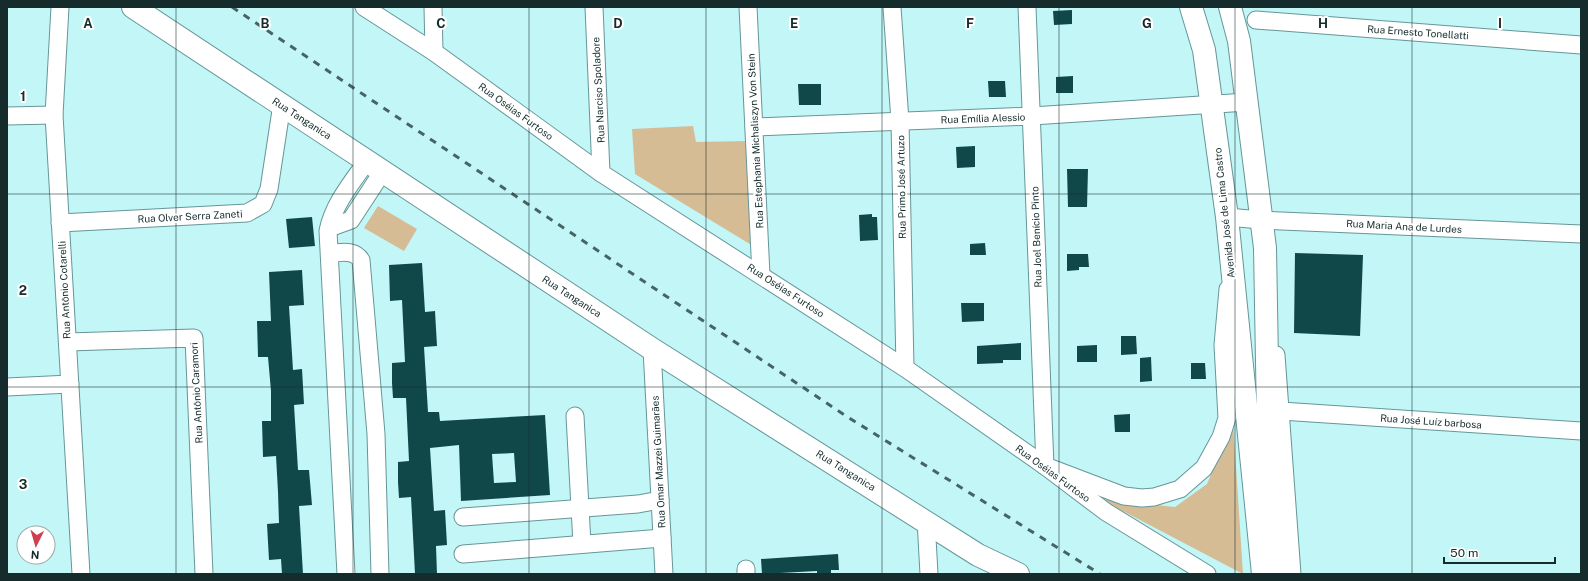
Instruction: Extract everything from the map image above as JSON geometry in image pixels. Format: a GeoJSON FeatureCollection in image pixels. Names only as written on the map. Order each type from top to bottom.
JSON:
{"type":"FeatureCollection","features":[{"type":"Feature","properties":{"kind":"street","name":"Rua Antônio Cotarelli"},"geometry":{"type":"LineString","coordinates":[[60,7],[54,115],[81,574]]}},
{"type":"Feature","properties":{"kind":"street","name":"Rua Tanganica"},"geometry":{"type":"LineString","coordinates":[[133,7],[652,349],[926,520],[978,555],[1018,574]]}},
{"type":"Feature","properties":{"kind":"street","name":"Rua Oséias Furtoso"},"geometry":{"type":"LineString","coordinates":[[364,7],[434,52],[601,173],[761,274],[905,368],[1045,466],[1106,512],[1207,574]]}},
{"type":"Feature","properties":{"kind":"street"},"geometry":{"type":"LineString","coordinates":[[433,7],[434,52]]}},
{"type":"Feature","properties":{"kind":"street","name":"Rua Narciso Spoladore"},"geometry":{"type":"LineString","coordinates":[[594,7],[601,173]]}},
{"type":"Feature","properties":{"kind":"street","name":"Rua Estephania Michaliszyn Von Stein"},"geometry":{"type":"LineString","coordinates":[[748,7],[761,274]]}},
{"type":"Feature","properties":{"kind":"street","name":"Rua Primo José Artuzo"},"geometry":{"type":"LineString","coordinates":[[892,7],[900,121],[905,368]]}},
{"type":"Feature","properties":{"kind":"street","name":"Rua Joel Benício Pinto"},"geometry":{"type":"LineString","coordinates":[[1027,7],[1045,466]]}},
{"type":"Feature","properties":{"kind":"street","name":"Avenida José de Lima Castro"},"geometry":{"type":"LineString","coordinates":[[1191,7],[1204,50],[1227,217],[1230,264],[1266,416]]}},
{"type":"Feature","properties":{"kind":"street"},"geometry":{"type":"LineString","coordinates":[[1230,7],[1239,41],[1265,248],[1266,416],[1263,574]]}},
{"type":"Feature","properties":{"kind":"street"},"geometry":{"type":"LineString","coordinates":[[1239,41],[1256,14]]}},
{"type":"Feature","properties":{"kind":"street","name":"Rua Ernesto Tonellatti"},"geometry":{"type":"LineString","coordinates":[[1256,14],[1581,44]]}},
{"type":"Feature","properties":{"kind":"street","name":"Rua Emília Alessio"},"geometry":{"type":"LineString","coordinates":[[754,127],[1032,116],[1247,102]]}},
{"type":"Feature","properties":{"kind":"street","name":"Rua Olver Serra Zaneti"},"geometry":{"type":"LineString","coordinates":[[60,223],[247,212],[263,204],[269,189],[282,104]]}},
{"type":"Feature","properties":{"kind":"street"},"geometry":{"type":"LineString","coordinates":[[7,116],[54,115]]}},
{"type":"Feature","properties":{"kind":"street"},"geometry":{"type":"LineString","coordinates":[[346,574],[329,228],[331,219],[349,186],[375,166]]}},
{"type":"Feature","properties":{"kind":"street","name":"Rua Maria Ana de Lurdes"},"geometry":{"type":"LineString","coordinates":[[1227,217],[1261,220],[1581,234]]}},
{"type":"Feature","properties":{"kind":"street"},"geometry":{"type":"LineString","coordinates":[[330,253],[351,252],[357,254],[361,260],[376,434],[380,574]]}},
{"type":"Feature","properties":{"kind":"street"},"geometry":{"type":"LineString","coordinates":[[1045,466],[1124,496],[1142,498],[1154,498],[1180,489],[1204,468],[1221,436],[1227,418],[1223,345],[1230,264]]}},
{"type":"Feature","properties":{"kind":"street","name":"Rua Antônio Caramori"},"geometry":{"type":"LineString","coordinates":[[68,342],[194,338],[204,574]]}},
{"type":"Feature","properties":{"kind":"street","name":"Rua Omar Mazzei Guimarães"},"geometry":{"type":"LineString","coordinates":[[652,349],[664,574]]}},
{"type":"Feature","properties":{"kind":"street"},"geometry":{"type":"LineString","coordinates":[[7,387],[70,384]]}},
{"type":"Feature","properties":{"kind":"street"},"geometry":{"type":"LineString","coordinates":[[575,416],[582,544]]}},
{"type":"Feature","properties":{"kind":"street"},"geometry":{"type":"LineString","coordinates":[[1266,416],[1279,574]]}},
{"type":"Feature","properties":{"kind":"street"},"geometry":{"type":"LineString","coordinates":[[1266,416],[1292,574]]}},
{"type":"Feature","properties":{"kind":"street","name":"Rua José Luíz barbosa"},"geometry":{"type":"LineString","coordinates":[[1266,416],[1581,431]]}},
{"type":"Feature","properties":{"kind":"street"},"geometry":{"type":"LineString","coordinates":[[462,517],[580,507],[638,504],[660,500]]}},
{"type":"Feature","properties":{"kind":"street"},"geometry":{"type":"LineString","coordinates":[[926,520],[929,574]]}},
{"type":"Feature","properties":{"kind":"street"},"geometry":{"type":"LineString","coordinates":[[462,554],[662,538]]}},
{"type":"Feature","properties":{"kind":"street"},"geometry":{"type":"LineString","coordinates":[[978,555],[1002,574]]}},
{"type":"Feature","properties":{"kind":"shaded area"},"geometry":{"type":"Polygon","coordinates":[[[693,126],[696,142],[748,141],[753,246],[635,174],[632,129],[693,126]]]}},
{"type":"Feature","properties":{"kind":"shaded area"},"geometry":{"type":"Polygon","coordinates":[[[378,206],[417,229],[404,251],[364,228],[378,206]]]}},
{"type":"Feature","properties":{"kind":"shaded area"},"geometry":{"type":"Polygon","coordinates":[[[1233,421],[1243,574],[1100,499],[1175,507],[1207,484],[1233,421]]]}},
{"type":"Feature","properties":{"kind":"building"},"geometry":{"type":"Polygon","coordinates":[[[1072,10],[1072,24],[1054,25],[1053,11],[1072,10]]]}},
{"type":"Feature","properties":{"kind":"building"},"geometry":{"type":"Polygon","coordinates":[[[1073,76],[1073,93],[1056,93],[1056,77],[1073,76]]]}},
{"type":"Feature","properties":{"kind":"building"},"geometry":{"type":"Polygon","coordinates":[[[988,81],[1005,81],[1006,97],[989,97],[988,81]]]}},
{"type":"Feature","properties":{"kind":"building"},"geometry":{"type":"Polygon","coordinates":[[[798,84],[821,84],[821,105],[799,105],[798,84]]]}},
{"type":"Feature","properties":{"kind":"building"},"geometry":{"type":"Polygon","coordinates":[[[975,146],[975,167],[957,168],[956,147],[975,146]]]}},
{"type":"Feature","properties":{"kind":"building"},"geometry":{"type":"Polygon","coordinates":[[[1067,169],[1088,169],[1087,207],[1068,207],[1067,169]]]}},
{"type":"Feature","properties":{"kind":"building"},"geometry":{"type":"Polygon","coordinates":[[[872,214],[872,217],[877,217],[878,240],[860,241],[859,215],[872,214]]]}},
{"type":"Feature","properties":{"kind":"building"},"geometry":{"type":"Polygon","coordinates":[[[312,217],[315,246],[289,248],[286,219],[312,217]]]}},
{"type":"Feature","properties":{"kind":"building"},"geometry":{"type":"Polygon","coordinates":[[[985,243],[986,255],[970,255],[970,244],[985,243]]]}},
{"type":"Feature","properties":{"kind":"building"},"geometry":{"type":"Polygon","coordinates":[[[1295,253],[1363,255],[1360,336],[1294,333],[1295,253]]]}},
{"type":"Feature","properties":{"kind":"building"},"geometry":{"type":"Polygon","coordinates":[[[1067,254],[1088,254],[1089,267],[1079,267],[1079,270],[1067,271],[1067,254]]]}},
{"type":"Feature","properties":{"kind":"building"},"geometry":{"type":"Polygon","coordinates":[[[422,263],[425,312],[435,311],[437,346],[424,347],[428,412],[439,412],[440,421],[545,415],[550,495],[461,501],[459,445],[430,448],[434,511],[445,510],[447,545],[436,546],[437,574],[415,574],[411,497],[399,498],[398,462],[409,461],[406,398],[393,398],[392,363],[405,362],[402,300],[390,301],[389,265],[422,263]],[[514,453],[492,454],[494,483],[516,482],[514,453]]]}},
{"type":"Feature","properties":{"kind":"building"},"geometry":{"type":"Polygon","coordinates":[[[302,270],[304,305],[289,306],[293,370],[302,369],[304,404],[294,405],[298,470],[309,470],[312,505],[299,506],[303,574],[282,574],[281,559],[269,560],[267,524],[279,523],[278,492],[276,456],[263,457],[262,421],[271,421],[271,391],[268,357],[258,357],[257,321],[271,321],[269,272],[302,270]]]}},
{"type":"Feature","properties":{"kind":"building"},"geometry":{"type":"Polygon","coordinates":[[[961,303],[984,303],[984,321],[962,322],[961,303]]]}},
{"type":"Feature","properties":{"kind":"building"},"geometry":{"type":"Polygon","coordinates":[[[1121,336],[1136,336],[1137,354],[1121,355],[1121,336]]]}},
{"type":"Feature","properties":{"kind":"building"},"geometry":{"type":"Polygon","coordinates":[[[1021,343],[1021,360],[1003,360],[1003,363],[977,364],[977,346],[1021,343]]]}},
{"type":"Feature","properties":{"kind":"building"},"geometry":{"type":"Polygon","coordinates":[[[1097,345],[1097,362],[1077,362],[1077,346],[1097,345]]]}},
{"type":"Feature","properties":{"kind":"building"},"geometry":{"type":"Polygon","coordinates":[[[1151,357],[1152,381],[1140,382],[1140,358],[1151,357]]]}},
{"type":"Feature","properties":{"kind":"building"},"geometry":{"type":"Polygon","coordinates":[[[1191,363],[1205,363],[1206,379],[1191,379],[1191,363]]]}},
{"type":"Feature","properties":{"kind":"building"},"geometry":{"type":"Polygon","coordinates":[[[1130,414],[1130,432],[1115,432],[1114,415],[1130,414]]]}},
{"type":"Feature","properties":{"kind":"building"},"geometry":{"type":"Polygon","coordinates":[[[838,554],[839,570],[831,570],[831,574],[817,574],[817,571],[762,574],[761,559],[838,554]]]}},
{"type":"Feature","properties":{"kind":"railway"},"geometry":{"type":"LineString","coordinates":[[232,7],[846,416],[1100,574]]}}]}
